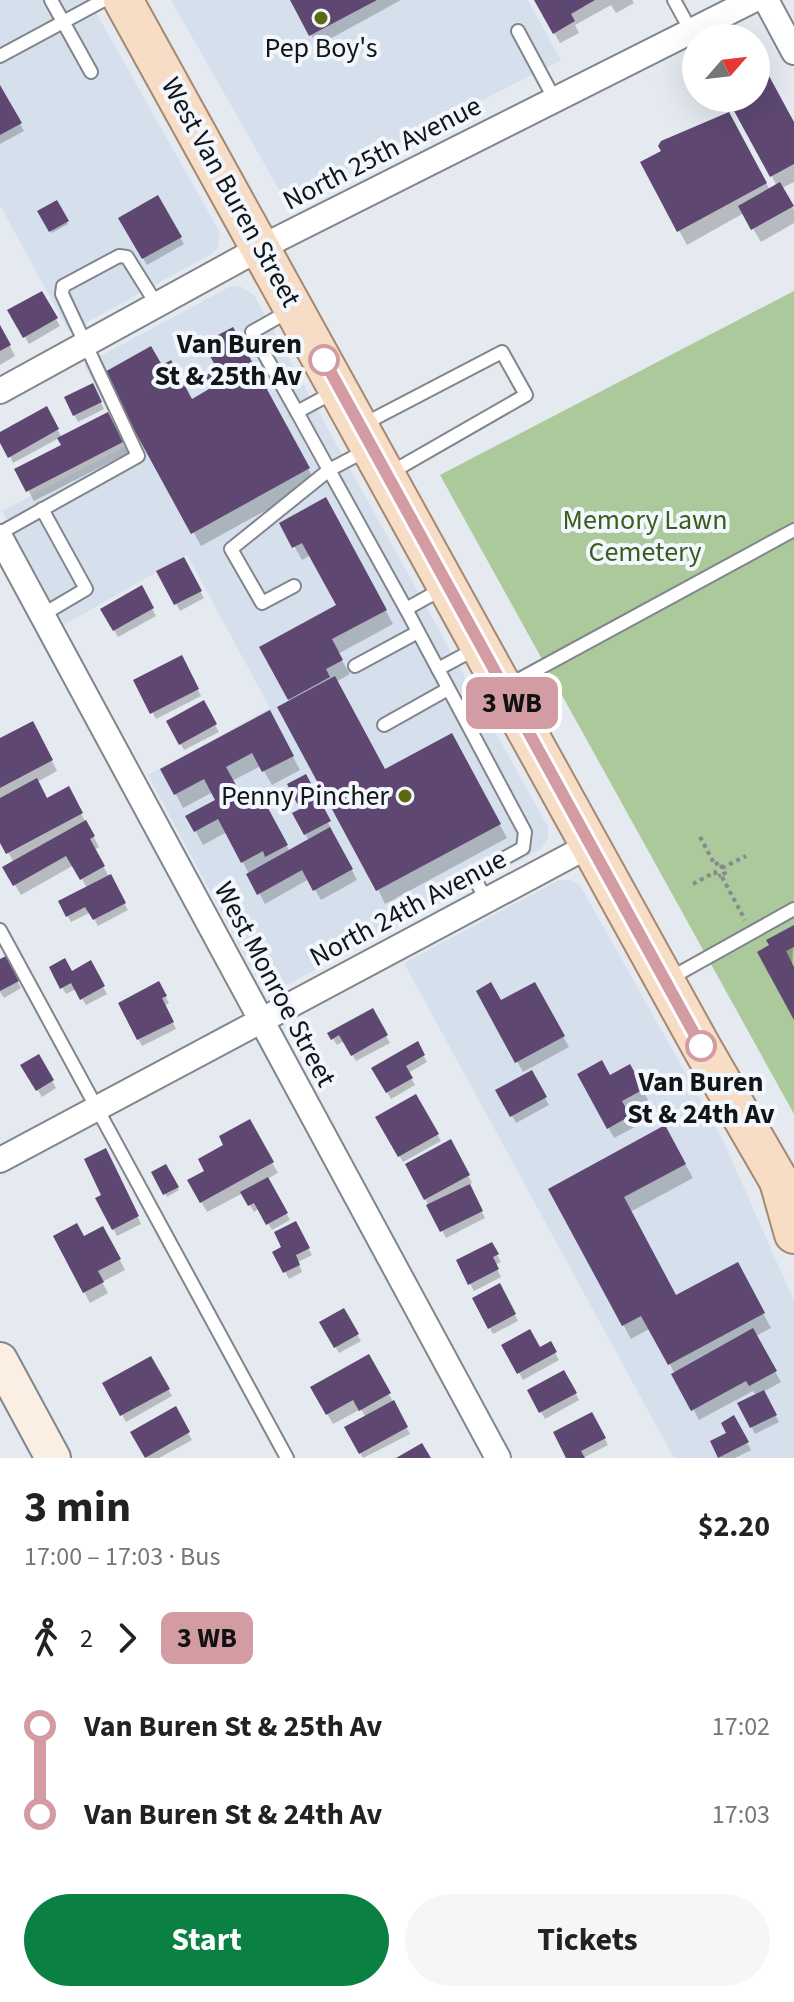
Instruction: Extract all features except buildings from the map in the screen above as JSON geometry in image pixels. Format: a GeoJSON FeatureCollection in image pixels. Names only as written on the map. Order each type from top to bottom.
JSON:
{"type":"FeatureCollection","features":[{"type":"Feature","properties":{"kind":"main road","name":"West Van Buren Street"},"geometry":{"type":"LineString","coordinates":[[123,0],[296,307],[665,981],[789,1184],[794,1234]]}},
{"type":"Feature","properties":{"kind":"street","name":"North 25th Avenue"},"geometry":{"type":"LineString","coordinates":[[705,24],[753,0]]}},
{"type":"Feature","properties":{"kind":"street"},"geometry":{"type":"LineString","coordinates":[[766,0],[794,52]]}},
{"type":"Feature","properties":{"kind":"street","name":"North 25th Avenue"},"geometry":{"type":"LineString","coordinates":[[0,391],[262,247],[682,36]]}},
{"type":"Feature","properties":{"kind":"street","name":"West Monroe Street"},"geometry":{"type":"LineString","coordinates":[[0,535],[498,1458]]}},
{"type":"Feature","properties":{"kind":"street","name":"North 24th Avenue"},"geometry":{"type":"LineString","coordinates":[[0,1160],[590,845]]}},
{"type":"Feature","properties":{"kind":"street"},"geometry":{"type":"LineString","coordinates":[[0,1360],[53,1458]]}},
{"type":"Feature","properties":{"kind":"lane"},"geometry":{"type":"LineString","coordinates":[[51,0],[91,72]]}},
{"type":"Feature","properties":{"kind":"lane"},"geometry":{"type":"LineString","coordinates":[[0,56],[104,0]]}},
{"type":"Feature","properties":{"kind":"lane"},"geometry":{"type":"LineString","coordinates":[[674,0],[687,24]]}},
{"type":"Feature","properties":{"kind":"lane"},"geometry":{"type":"LineString","coordinates":[[518,31],[555,100]]}},
{"type":"Feature","properties":{"kind":"lane"},"geometry":{"type":"LineString","coordinates":[[0,535],[138,456],[62,294],[63,286],[119,256],[127,257],[157,305]]}},
{"type":"Feature","properties":{"kind":"lane"},"geometry":{"type":"LineString","coordinates":[[296,307],[252,332],[406,609],[525,832],[523,848],[537,874]]}},
{"type":"Feature","properties":{"kind":"lane"},"geometry":{"type":"LineString","coordinates":[[294,586],[262,603],[231,549],[329,470],[373,449],[526,395],[502,352],[373,449]]}},
{"type":"Feature","properties":{"kind":"lane"},"geometry":{"type":"LineString","coordinates":[[297,412],[340,389]]}},
{"type":"Feature","properties":{"kind":"lane"},"geometry":{"type":"LineString","coordinates":[[42,509],[86,589],[42,615]]}},
{"type":"Feature","properties":{"kind":"lane"},"geometry":{"type":"LineString","coordinates":[[504,688],[794,530]]}},
{"type":"Feature","properties":{"kind":"lane"},"geometry":{"type":"LineString","coordinates":[[406,609],[448,585]]}},
{"type":"Feature","properties":{"kind":"lane"},"geometry":{"type":"LineString","coordinates":[[355,666],[418,632]]}},
{"type":"Feature","properties":{"kind":"lane"},"geometry":{"type":"LineString","coordinates":[[438,669],[481,646]]}},
{"type":"Feature","properties":{"kind":"lane"},"geometry":{"type":"LineString","coordinates":[[384,725],[448,689]]}},
{"type":"Feature","properties":{"kind":"lane"},"geometry":{"type":"LineString","coordinates":[[486,900],[473,875],[523,848]]}},
{"type":"Feature","properties":{"kind":"lane"},"geometry":{"type":"LineString","coordinates":[[665,981],[794,909]]}},
{"type":"Feature","properties":{"kind":"lane"},"geometry":{"type":"LineString","coordinates":[[0,930],[287,1458]]}},
{"type":"Feature","properties":{"kind":"path"},"geometry":{"type":"LineString","coordinates":[[700,837],[715,865]]}},
{"type":"Feature","properties":{"kind":"path"},"geometry":{"type":"LineString","coordinates":[[722,868],[746,856]]}},
{"type":"Feature","properties":{"kind":"path"},"geometry":{"type":"LineString","coordinates":[[719,862],[722,868],[725,873],[717,877],[712,866],[719,862]]}},
{"type":"Feature","properties":{"kind":"path"},"geometry":{"type":"LineString","coordinates":[[693,884],[715,872]]}},
{"type":"Feature","properties":{"kind":"path"},"geometry":{"type":"LineString","coordinates":[[721,875],[752,933]]}},
{"type":"Feature","properties":{"kind":"shaded area"},"geometry":{"type":"Polygon","coordinates":[[[0,0],[89,0],[219,231],[219,245],[213,253],[69,332],[0,205],[0,0]]]}},
{"type":"Feature","properties":{"kind":"shaded area"},"geometry":{"type":"Polygon","coordinates":[[[171,0],[528,0],[561,60],[296,195],[287,196],[281,193],[171,0]]]}},
{"type":"Feature","properties":{"kind":"shaded area"},"geometry":{"type":"Polygon","coordinates":[[[231,286],[242,287],[254,295],[548,827],[548,839],[541,849],[266,996],[148,775],[270,708],[187,555],[64,625],[2,511],[126,446],[84,365],[231,286]]]}},
{"type":"Feature","properties":{"kind":"shaded area"},"geometry":{"type":"Polygon","coordinates":[[[559,880],[572,880],[581,887],[722,1138],[794,1301],[794,1458],[674,1458],[404,963],[559,880]]]}},
{"type":"Feature","properties":{"kind":"green space","name":"Memory Lawn Cemetery"},"geometry":{"type":"Polygon","coordinates":[[[794,291],[794,1114],[440,475],[794,291]]]}},
{"type":"Feature","properties":{"kind":"bus line"},"geometry":{"type":"LineString","coordinates":[[324,360],[701,1046]]}},
{"type":"Feature","properties":{"kind":"place","name":"Pep Boy's"},"geometry":{"type":"Point","coordinates":[321,18]}},
{"type":"Feature","properties":{"kind":"place","name":"Van Buren St & 25th Av"},"geometry":{"type":"Point","coordinates":[324,360]}},
{"type":"Feature","properties":{"kind":"place","name":"Penny Pincher"},"geometry":{"type":"Point","coordinates":[405,796]}},
{"type":"Feature","properties":{"kind":"place","name":"Van Buren St & 24th Av"},"geometry":{"type":"Point","coordinates":[701,1046]}}]}
